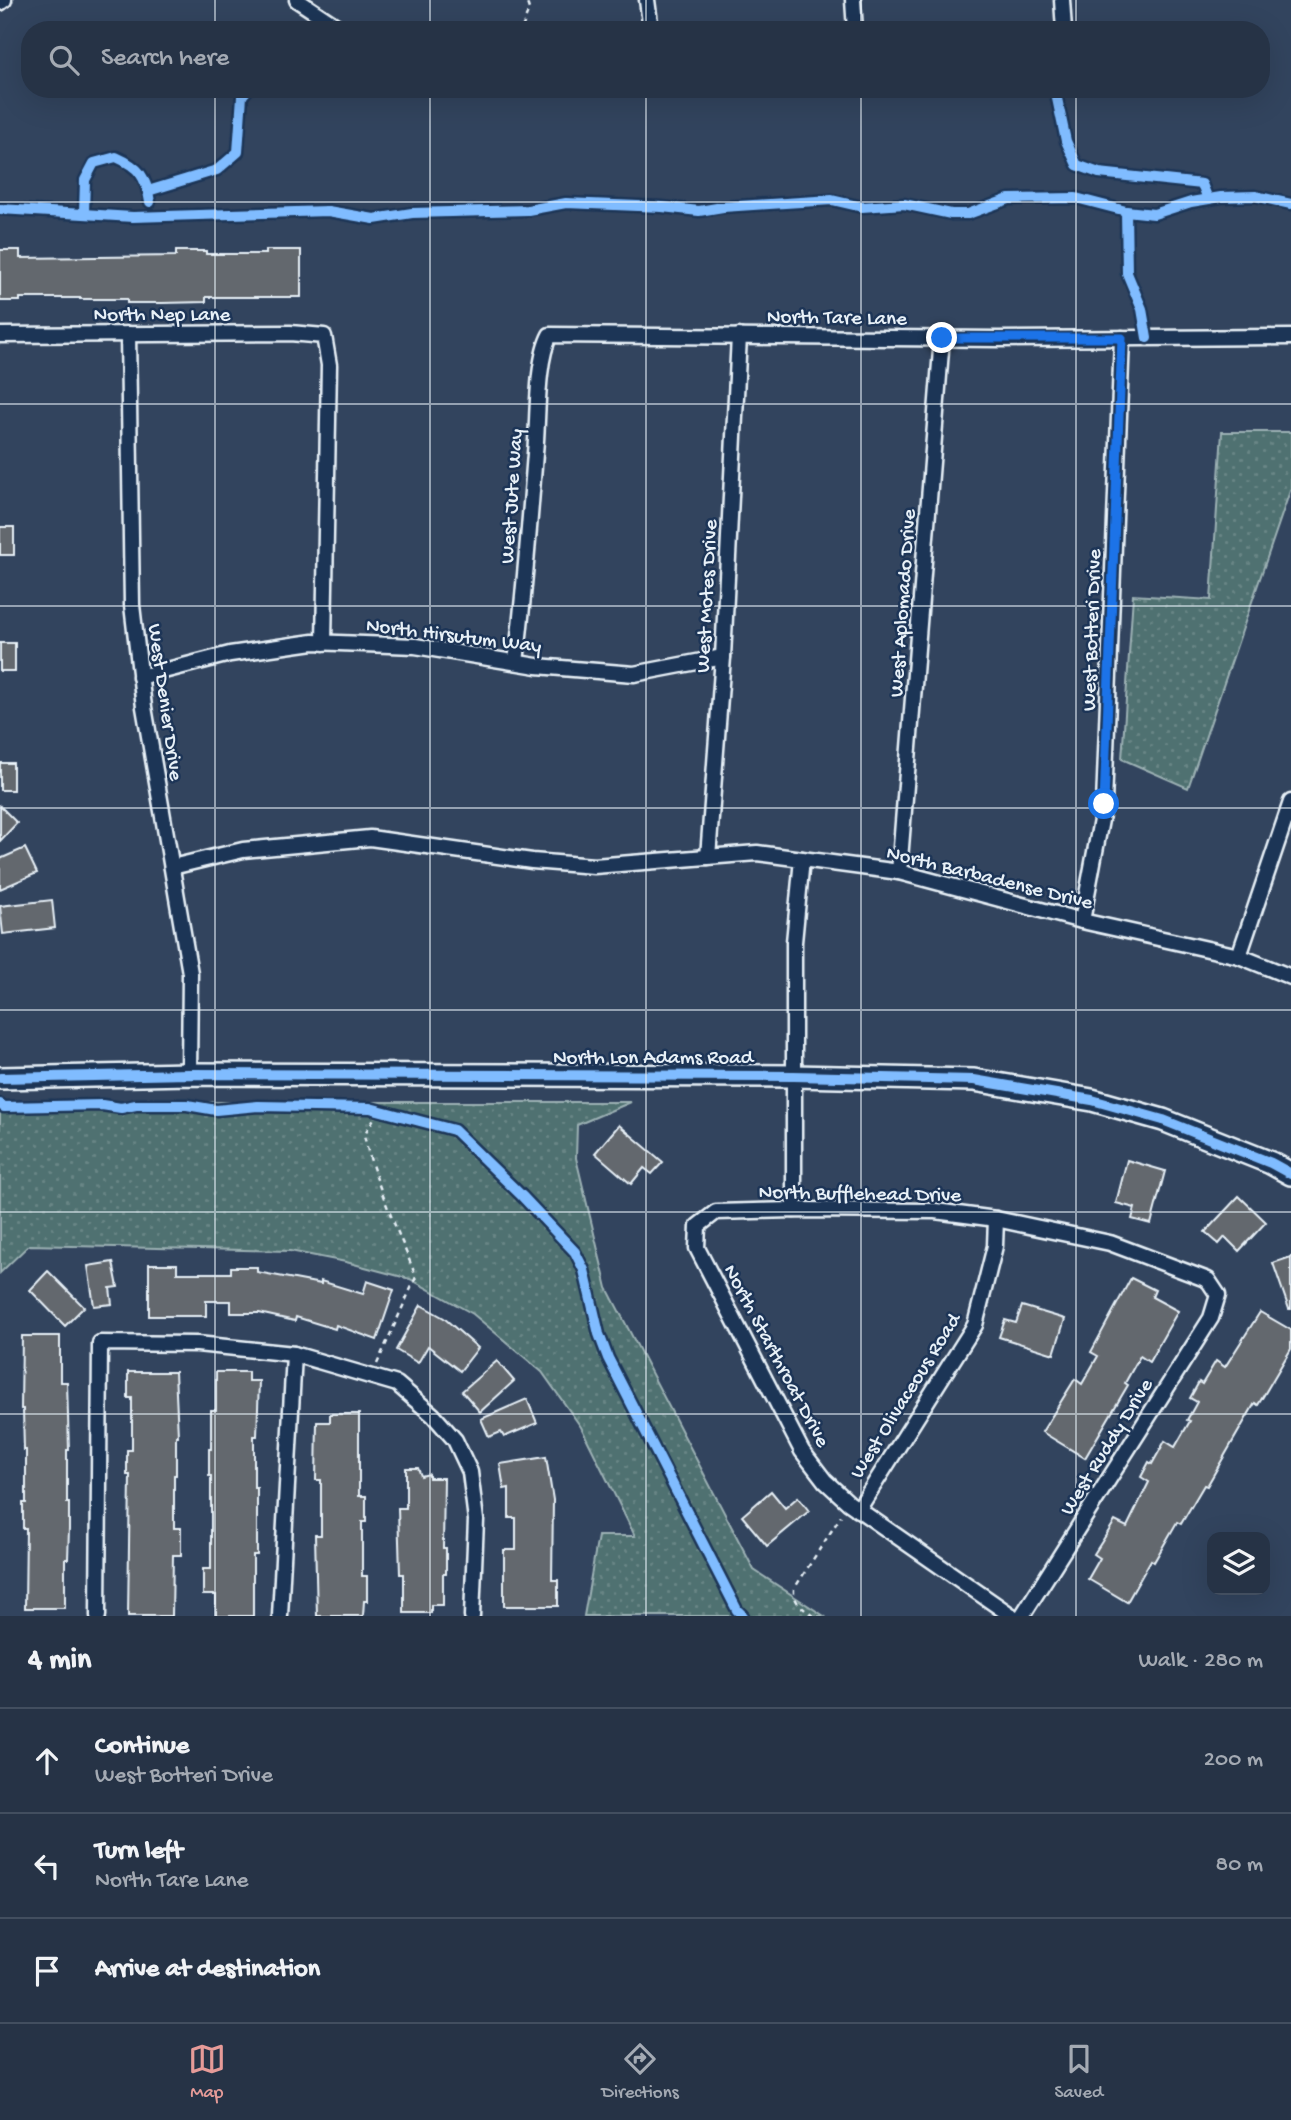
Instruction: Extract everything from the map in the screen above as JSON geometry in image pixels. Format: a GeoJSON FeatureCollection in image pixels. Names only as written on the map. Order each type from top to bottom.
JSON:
{"type":"FeatureCollection","features":[{"type":"Feature","properties":{"kind":"street"},"geometry":{"type":"LineString","coordinates":[[647,0],[650,21]]}},
{"type":"Feature","properties":{"kind":"street"},"geometry":{"type":"LineString","coordinates":[[853,0],[854,21]]}},
{"type":"Feature","properties":{"kind":"street"},"geometry":{"type":"LineString","coordinates":[[1062,0],[1063,21]]}},
{"type":"Feature","properties":{"kind":"street"},"geometry":{"type":"LineString","coordinates":[[306,3],[330,21]]}},
{"type":"Feature","properties":{"kind":"street","name":"North Nep Lane"},"geometry":{"type":"LineString","coordinates":[[0,335],[290,333],[324,336],[329,365],[324,642]]}},
{"type":"Feature","properties":{"kind":"street","name":"West Denier Drive"},"geometry":{"type":"LineString","coordinates":[[128,334],[132,605],[144,707],[190,973],[189,1074]]}},
{"type":"Feature","properties":{"kind":"street","name":"North Tare Lane"},"geometry":{"type":"LineString","coordinates":[[550,335],[1291,337]]}},
{"type":"Feature","properties":{"kind":"street","name":"West Jute Way"},"geometry":{"type":"LineString","coordinates":[[516,662],[540,382],[545,343],[550,335]]}},
{"type":"Feature","properties":{"kind":"street","name":"West Motes Drive"},"geometry":{"type":"LineString","coordinates":[[708,857],[723,657],[739,336]]}},
{"type":"Feature","properties":{"kind":"street","name":"West Aplomado Drive"},"geometry":{"type":"LineString","coordinates":[[899,872],[942,338]]}},
{"type":"Feature","properties":{"kind":"street","name":"West Botteri Drive"},"geometry":{"type":"LineString","coordinates":[[1082,921],[1104,804],[1122,338]]}},
{"type":"Feature","properties":{"kind":"street","name":"North Hirsutum Way"},"geometry":{"type":"LineString","coordinates":[[140,677],[230,654],[324,642],[415,646],[516,662],[634,674],[723,657]]}},
{"type":"Feature","properties":{"kind":"street"},"geometry":{"type":"LineString","coordinates":[[1239,956],[1291,802]]}},
{"type":"Feature","properties":{"kind":"street","name":"North Barbadense Drive"},"geometry":{"type":"LineString","coordinates":[[172,867],[243,850],[370,838],[532,861],[594,866],[757,853],[899,872],[1082,921],[1239,956],[1291,977]]}},
{"type":"Feature","properties":{"kind":"street"},"geometry":{"type":"LineString","coordinates":[[794,1210],[794,942],[802,859]]}},
{"type":"Feature","properties":{"kind":"street","name":"North Lon Adams Road"},"geometry":{"type":"LineString","coordinates":[[0,1078],[189,1074],[794,1076],[974,1080],[1092,1100],[1174,1125],[1261,1159],[1291,1174]]}},
{"type":"Feature","properties":{"kind":"street","name":"North Bufflehead Drive"},"geometry":{"type":"LineString","coordinates":[[698,1226],[716,1212],[794,1210],[935,1211],[996,1219],[1110,1243],[1208,1280],[1218,1295]]}},
{"type":"Feature","properties":{"kind":"street","name":"West Olivaceous Road"},"geometry":{"type":"LineString","coordinates":[[854,1506],[975,1325],[995,1246],[996,1219]]}},
{"type":"Feature","properties":{"kind":"street","name":"North Starthroat Drive"},"geometry":{"type":"LineString","coordinates":[[698,1226],[698,1248],[802,1451],[825,1481],[854,1506],[1012,1616]]}},
{"type":"Feature","properties":{"kind":"street","name":"West Ruddy Drive"},"geometry":{"type":"LineString","coordinates":[[1022,1616],[1211,1318],[1218,1295]]}},
{"type":"Feature","properties":{"kind":"street"},"geometry":{"type":"LineString","coordinates":[[98,1616],[100,1343],[197,1344],[294,1354],[397,1384],[433,1415],[455,1440],[470,1472],[476,1520],[472,1616]]}},
{"type":"Feature","properties":{"kind":"street"},"geometry":{"type":"LineString","coordinates":[[280,1616],[294,1354]]}},
{"type":"Feature","properties":{"kind":"path"},"geometry":{"type":"LineString","coordinates":[[525,21],[529,9],[526,0]]}},
{"type":"Feature","properties":{"kind":"path"},"geometry":{"type":"LineString","coordinates":[[371,1377],[416,1277],[384,1193],[372,1170],[365,1135],[374,1109],[391,1114]]}},
{"type":"Feature","properties":{"kind":"path"},"geometry":{"type":"LineString","coordinates":[[813,1616],[797,1602],[794,1589],[854,1506]]}},
{"type":"Feature","properties":{"kind":"green space"},"geometry":{"type":"Polygon","coordinates":[[[1222,432],[1291,432],[1291,488],[1188,788],[1122,759],[1133,595],[1211,600],[1222,432]]]}},
{"type":"Feature","properties":{"kind":"green space"},"geometry":{"type":"Polygon","coordinates":[[[0,1102],[631,1102],[577,1125],[576,1158],[607,1288],[754,1570],[824,1616],[584,1616],[598,1536],[635,1536],[581,1427],[542,1372],[473,1314],[410,1279],[290,1251],[29,1245],[0,1273],[0,1102]]]}},
{"type":"Feature","properties":{"kind":"building"},"geometry":{"type":"Polygon","coordinates":[[[0,250],[20,250],[20,258],[176,256],[176,251],[266,254],[266,250],[301,250],[301,297],[206,297],[206,302],[162,303],[127,303],[127,299],[80,298],[20,298],[20,301],[0,301],[0,250]]]}},
{"type":"Feature","properties":{"kind":"building"},"geometry":{"type":"Polygon","coordinates":[[[0,527],[14,527],[14,555],[0,555],[0,527]]]}},
{"type":"Feature","properties":{"kind":"building"},"geometry":{"type":"Polygon","coordinates":[[[0,643],[15,643],[15,671],[0,671],[0,643]]]}},
{"type":"Feature","properties":{"kind":"building"},"geometry":{"type":"Polygon","coordinates":[[[0,763],[13,763],[13,790],[0,790],[0,763]]]}},
{"type":"Feature","properties":{"kind":"building"},"geometry":{"type":"Polygon","coordinates":[[[0,806],[17,823],[0,841],[0,806]]]}},
{"type":"Feature","properties":{"kind":"building"},"geometry":{"type":"Polygon","coordinates":[[[25,848],[37,873],[0,889],[0,859],[25,848]]]}},
{"type":"Feature","properties":{"kind":"building"},"geometry":{"type":"Polygon","coordinates":[[[52,900],[55,928],[3,934],[0,906],[52,900]]]}},
{"type":"Feature","properties":{"kind":"building"},"geometry":{"type":"Polygon","coordinates":[[[619,1125],[663,1162],[652,1174],[644,1168],[631,1184],[595,1153],[619,1125]]]}},
{"type":"Feature","properties":{"kind":"building"},"geometry":{"type":"Polygon","coordinates":[[[1127,1160],[1165,1171],[1151,1224],[1132,1219],[1135,1208],[1116,1203],[1127,1160]]]}},
{"type":"Feature","properties":{"kind":"building"},"geometry":{"type":"Polygon","coordinates":[[[1239,1196],[1266,1222],[1239,1251],[1225,1237],[1219,1244],[1205,1232],[1239,1196]]]}},
{"type":"Feature","properties":{"kind":"building"},"geometry":{"type":"Polygon","coordinates":[[[1291,1257],[1291,1309],[1289,1309],[1273,1263],[1291,1257]]]}},
{"type":"Feature","properties":{"kind":"building"},"geometry":{"type":"Polygon","coordinates":[[[113,1262],[118,1287],[110,1288],[112,1304],[94,1306],[88,1266],[113,1262]]]}},
{"type":"Feature","properties":{"kind":"building"},"geometry":{"type":"Polygon","coordinates":[[[149,1264],[177,1264],[177,1273],[231,1273],[231,1267],[257,1267],[257,1272],[321,1284],[321,1281],[363,1294],[367,1281],[394,1290],[377,1340],[336,1325],[335,1329],[296,1317],[295,1321],[259,1313],[231,1313],[231,1301],[206,1301],[206,1316],[149,1316],[149,1264]]]}},
{"type":"Feature","properties":{"kind":"building"},"geometry":{"type":"Polygon","coordinates":[[[48,1271],[84,1307],[65,1326],[30,1290],[48,1271]]]}},
{"type":"Feature","properties":{"kind":"building"},"geometry":{"type":"Polygon","coordinates":[[[1131,1278],[1155,1290],[1152,1297],[1178,1311],[1149,1362],[1140,1356],[1125,1383],[1128,1385],[1085,1458],[1042,1432],[1075,1379],[1082,1384],[1098,1356],[1091,1352],[1131,1278]]]}},
{"type":"Feature","properties":{"kind":"building"},"geometry":{"type":"Polygon","coordinates":[[[421,1305],[444,1318],[478,1348],[460,1371],[428,1346],[418,1363],[396,1350],[421,1305]]]}},
{"type":"Feature","properties":{"kind":"building"},"geometry":{"type":"Polygon","coordinates":[[[1022,1306],[1065,1319],[1054,1354],[999,1337],[1005,1320],[1016,1323],[1022,1306]]]}},
{"type":"Feature","properties":{"kind":"building"},"geometry":{"type":"Polygon","coordinates":[[[1260,1312],[1291,1330],[1291,1349],[1258,1405],[1255,1403],[1207,1486],[1204,1485],[1181,1524],[1177,1522],[1127,1602],[1088,1579],[1100,1558],[1094,1554],[1115,1521],[1127,1527],[1149,1482],[1141,1477],[1149,1462],[1152,1464],[1165,1441],[1175,1447],[1190,1421],[1187,1420],[1197,1402],[1190,1398],[1199,1382],[1202,1384],[1216,1361],[1225,1367],[1260,1312]]]}},
{"type":"Feature","properties":{"kind":"building"},"geometry":{"type":"Polygon","coordinates":[[[22,1336],[60,1336],[60,1382],[67,1382],[69,1450],[65,1608],[25,1608],[26,1529],[23,1529],[23,1503],[26,1503],[26,1450],[21,1409],[22,1336]]]}},
{"type":"Feature","properties":{"kind":"building"},"geometry":{"type":"Polygon","coordinates":[[[497,1361],[514,1381],[480,1412],[462,1391],[497,1361]]]}},
{"type":"Feature","properties":{"kind":"building"},"geometry":{"type":"Polygon","coordinates":[[[128,1372],[175,1372],[178,1436],[174,1475],[174,1528],[181,1528],[181,1555],[173,1555],[172,1616],[128,1616],[130,1475],[127,1475],[127,1450],[132,1450],[132,1398],[128,1398],[128,1372]]]}},
{"type":"Feature","properties":{"kind":"building"},"geometry":{"type":"Polygon","coordinates":[[[216,1372],[248,1372],[248,1381],[259,1381],[257,1436],[254,1436],[257,1555],[253,1555],[253,1616],[216,1616],[216,1595],[203,1595],[203,1569],[211,1569],[209,1449],[211,1410],[216,1410],[216,1372]]]}},
{"type":"Feature","properties":{"kind":"building"},"geometry":{"type":"Polygon","coordinates":[[[527,1399],[537,1423],[504,1437],[501,1432],[489,1437],[481,1419],[527,1399]]]}},
{"type":"Feature","properties":{"kind":"building"},"geometry":{"type":"Polygon","coordinates":[[[330,1414],[359,1414],[359,1496],[366,1496],[366,1522],[362,1522],[362,1576],[367,1576],[367,1601],[364,1601],[363,1616],[317,1616],[315,1535],[321,1535],[321,1480],[316,1480],[317,1422],[330,1422],[330,1414]]]}},
{"type":"Feature","properties":{"kind":"building"},"geometry":{"type":"Polygon","coordinates":[[[546,1457],[553,1500],[552,1580],[558,1580],[558,1606],[504,1606],[504,1550],[516,1550],[516,1518],[509,1518],[509,1488],[504,1489],[500,1464],[546,1457]]]}},
{"type":"Feature","properties":{"kind":"building"},"geometry":{"type":"Polygon","coordinates":[[[406,1468],[418,1468],[421,1476],[429,1474],[429,1478],[444,1478],[443,1548],[446,1548],[446,1574],[443,1574],[443,1605],[431,1605],[431,1613],[404,1613],[404,1574],[400,1574],[398,1508],[406,1508],[406,1468]]]}},
{"type":"Feature","properties":{"kind":"building"},"geometry":{"type":"Polygon","coordinates":[[[771,1491],[785,1508],[798,1497],[809,1511],[767,1546],[742,1516],[771,1491]]]}},
{"type":"Feature","properties":{"kind":"cycle path"},"geometry":{"type":"LineString","coordinates":[[148,191],[217,170],[238,152],[242,98]]}},
{"type":"Feature","properties":{"kind":"cycle path"},"geometry":{"type":"LineString","coordinates":[[1057,98],[1066,141],[1077,165],[1099,173],[1202,184],[1208,199]]}},
{"type":"Feature","properties":{"kind":"cycle path"},"geometry":{"type":"LineString","coordinates":[[84,212],[85,180],[94,163],[116,157],[136,169],[144,179],[150,202]]}},
{"type":"Feature","properties":{"kind":"cycle path"},"geometry":{"type":"LineString","coordinates":[[0,209],[133,217],[328,211],[374,219],[412,213],[528,210],[566,203],[699,211],[832,200],[862,207],[904,204],[951,214],[968,214],[1009,199],[1076,198],[1126,211],[1154,214],[1191,202],[1221,197],[1255,196],[1291,204]]}},
{"type":"Feature","properties":{"kind":"cycle path"},"geometry":{"type":"LineString","coordinates":[[1126,211],[1127,273],[1142,309],[1147,338]]}},
{"type":"Feature","properties":{"kind":"cycle path"},"geometry":{"type":"LineString","coordinates":[[0,1078],[189,1074],[794,1076],[974,1080],[1092,1100],[1163,1120],[1271,1163],[1291,1174]]}},
{"type":"Feature","properties":{"kind":"cycle path"},"geometry":{"type":"LineString","coordinates":[[0,1104],[4,1107],[102,1105],[121,1108],[136,1105],[187,1105],[216,1110],[258,1106],[370,1108],[454,1130],[575,1252],[584,1270],[599,1334],[608,1358],[737,1610],[743,1616]]}},
{"type":"Feature","properties":{"kind":"route"},"geometry":{"type":"LineString","coordinates":[[942,338],[1122,338],[1104,804]]}}]}
